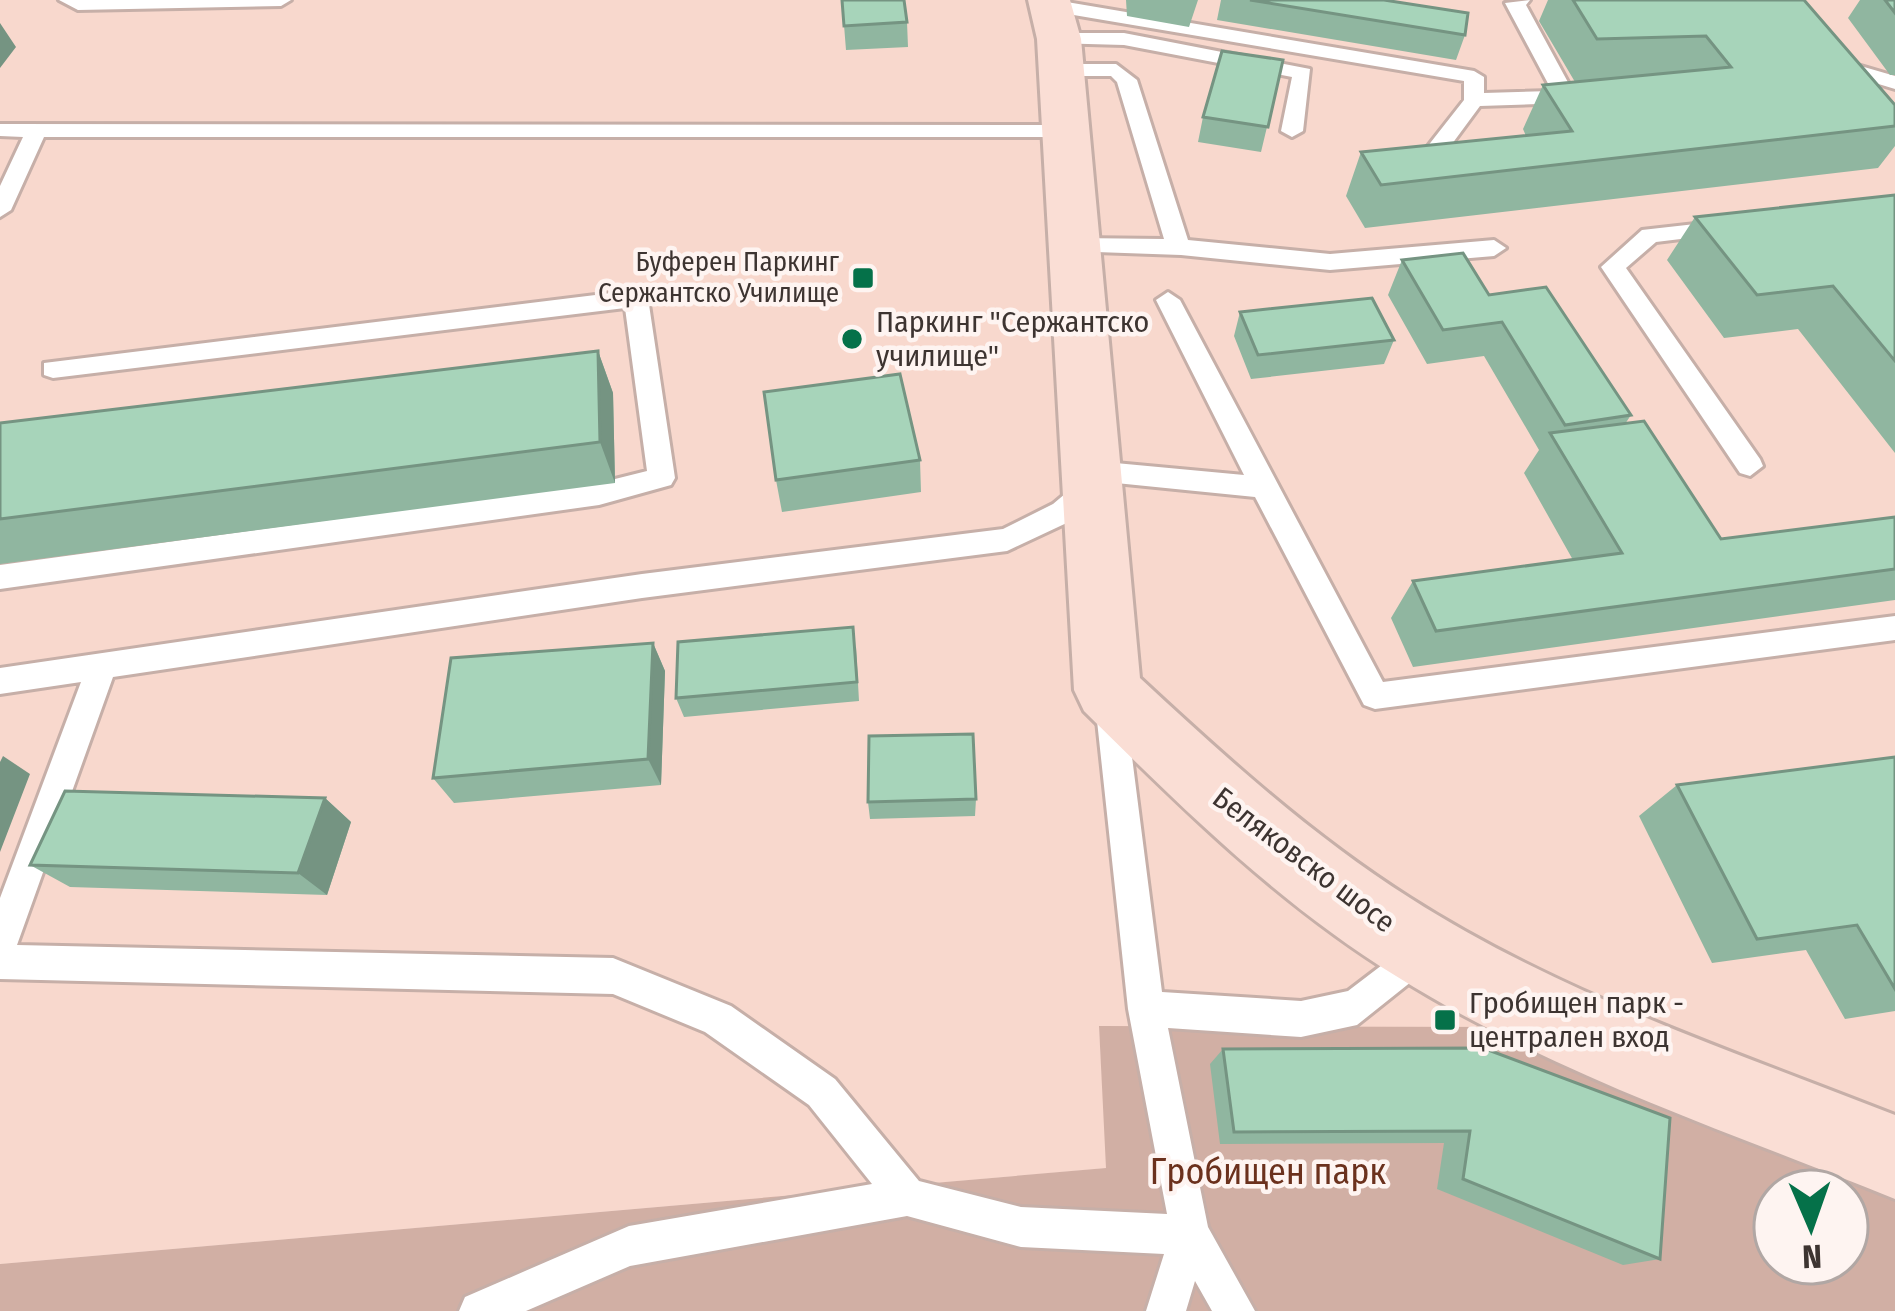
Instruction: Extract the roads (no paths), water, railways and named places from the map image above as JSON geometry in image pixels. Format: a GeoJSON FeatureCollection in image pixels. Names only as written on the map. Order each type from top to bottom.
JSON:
{"type":"FeatureCollection","features":[{"type":"Feature","properties":{"kind":"street"},"geometry":{"type":"LineString","coordinates":[[1057,49],[1108,690]]}},
{"type":"Feature","properties":{"kind":"street","name":"Беляковско шосе"},"geometry":{"type":"LineString","coordinates":[[1108,690],[1233,812],[1424,950],[1580,1029],[1895,1156]]}},
{"type":"Feature","properties":{"kind":"lane"},"geometry":{"type":"LineString","coordinates":[[70,0],[78,4],[281,0]]}},
{"type":"Feature","properties":{"kind":"lane"},"geometry":{"type":"LineString","coordinates":[[1474,100],[1566,98],[1515,3],[1520,0]]}},
{"type":"Feature","properties":{"kind":"lane"},"geometry":{"type":"LineString","coordinates":[[1780,0],[1833,64],[1895,83]]}},
{"type":"Feature","properties":{"kind":"lane"},"geometry":{"type":"LineString","coordinates":[[0,130],[1057,49],[1124,39],[1303,74],[1292,130]]}},
{"type":"Feature","properties":{"kind":"lane"},"geometry":{"type":"LineString","coordinates":[[1057,49],[1474,77],[1474,100],[1427,162],[1395,165]]}},
{"type":"Feature","properties":{"kind":"lane"},"geometry":{"type":"LineString","coordinates":[[1057,49],[1116,70],[1126,80],[1171,232],[1181,247]]}},
{"type":"Feature","properties":{"kind":"lane"},"geometry":{"type":"LineString","coordinates":[[0,210],[37,129]]}},
{"type":"Feature","properties":{"kind":"lane"},"geometry":{"type":"LineString","coordinates":[[1738,227],[1650,235],[1613,267],[1750,466]]}},
{"type":"Feature","properties":{"kind":"lane"},"geometry":{"type":"LineString","coordinates":[[1076,246],[1181,247],[1330,262],[1494,248]]}},
{"type":"Feature","properties":{"kind":"lane"},"geometry":{"type":"LineString","coordinates":[[0,577],[599,494],[661,478],[636,298],[53,369]]}},
{"type":"Feature","properties":{"kind":"lane"},"geometry":{"type":"LineString","coordinates":[[1168,299],[1375,696],[1895,628]]}},
{"type":"Feature","properties":{"kind":"lane"},"geometry":{"type":"LineString","coordinates":[[0,681],[642,586],[1007,541],[1063,512],[1094,478],[1264,487]]}},
{"type":"Feature","properties":{"kind":"lane"},"geometry":{"type":"LineString","coordinates":[[0,944],[102,666]]}},
{"type":"Feature","properties":{"kind":"lane"},"geometry":{"type":"LineString","coordinates":[[1108,690],[1146,1009],[1190,1234],[1235,1311]]}},
{"type":"Feature","properties":{"kind":"lane"},"geometry":{"type":"LineString","coordinates":[[1146,1009],[1301,1019],[1357,1007],[1393,982],[1424,950]]}},
{"type":"Feature","properties":{"kind":"lane"},"geometry":{"type":"LineString","coordinates":[[0,962],[613,976],[718,1019],[821,1092],[907,1197]]}},
{"type":"Feature","properties":{"kind":"lane"},"geometry":{"type":"LineString","coordinates":[[478,1311],[629,1246],[907,1197],[1021,1227],[1132,1236],[1190,1234]]}},
{"type":"Feature","properties":{"kind":"lane"},"geometry":{"type":"LineString","coordinates":[[1166,1311],[1190,1234]]}},
{"type":"Feature","properties":{"kind":"place","name":"Буферен Паркинг Сержантско Училище"},"geometry":{"type":"Point","coordinates":[863,278]}},
{"type":"Feature","properties":{"kind":"place","name":"Паркинг \"Сержантско училище\""},"geometry":{"type":"Point","coordinates":[852,339]}},
{"type":"Feature","properties":{"kind":"place","name":"Гробищен парк - централен вход"},"geometry":{"type":"Point","coordinates":[1445,1020]}},
{"type":"Feature","properties":{"kind":"park label","name":"Гробищен парк"},"geometry":{"type":"Point","coordinates":[1268,1171]}}]}
